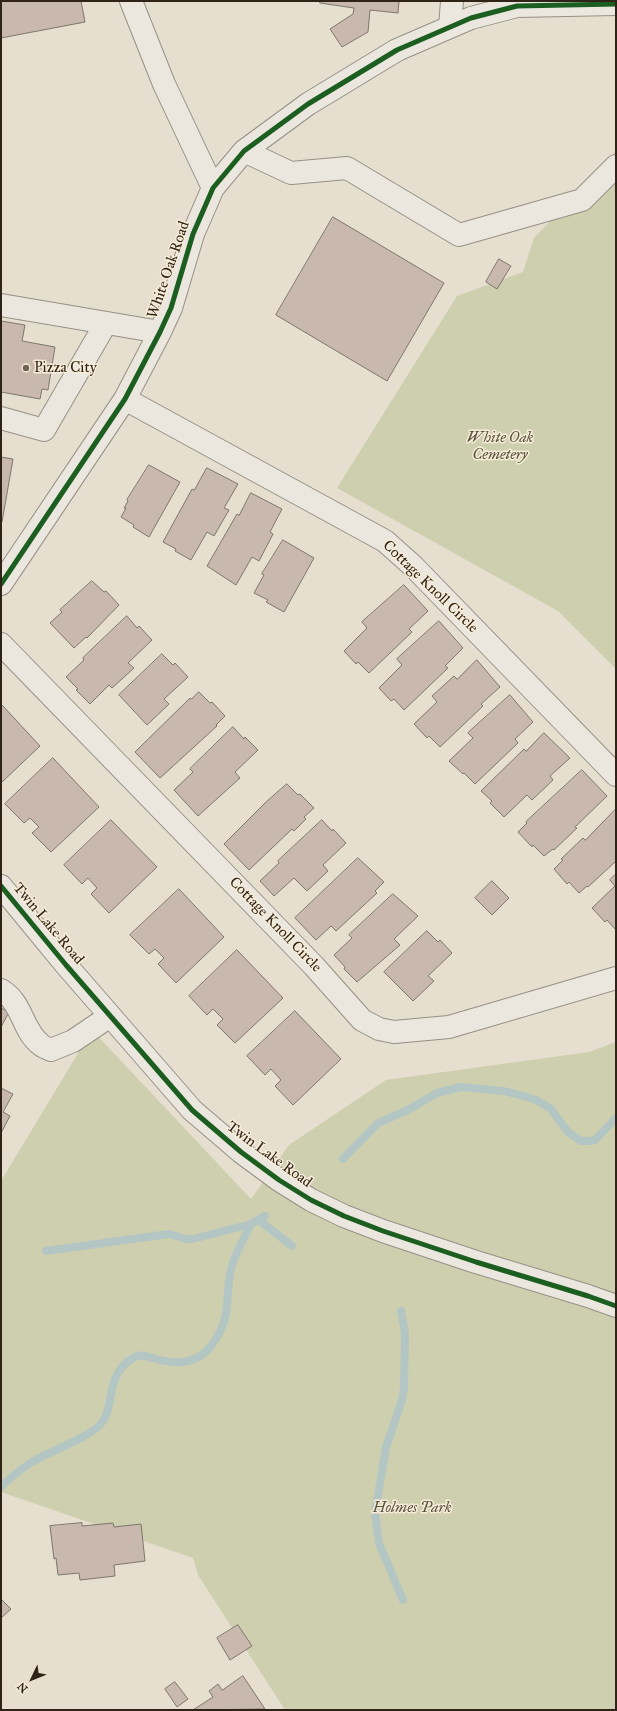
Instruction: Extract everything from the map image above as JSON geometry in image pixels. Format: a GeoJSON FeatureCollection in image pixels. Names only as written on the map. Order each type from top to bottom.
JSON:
{"type":"FeatureCollection","features":[{"type":"Feature","properties":{"kind":"street"},"geometry":{"type":"LineString","coordinates":[[131,1],[164,84],[213,188]]}},
{"type":"Feature","properties":{"kind":"street"},"geometry":{"type":"LineString","coordinates":[[450,27],[452,1]]}},
{"type":"Feature","properties":{"kind":"street","name":"White Oak Road"},"geometry":{"type":"LineString","coordinates":[[1,584],[125,399],[171,308],[193,234],[213,188],[244,151],[308,104],[390,54],[471,18],[517,4],[616,4]]}},
{"type":"Feature","properties":{"kind":"street"},"geometry":{"type":"LineString","coordinates":[[244,151],[290,173],[347,168],[459,235],[582,200],[616,166]]}},
{"type":"Feature","properties":{"kind":"street"},"geometry":{"type":"LineString","coordinates":[[1,305],[160,332]]}},
{"type":"Feature","properties":{"kind":"street"},"geometry":{"type":"LineString","coordinates":[[1,418],[44,430],[106,323]]}},
{"type":"Feature","properties":{"kind":"street","name":"Cottage Knoll Circle"},"geometry":{"type":"LineString","coordinates":[[125,399],[385,541],[413,566],[616,775]]}},
{"type":"Feature","properties":{"kind":"street","name":"Cottage Knoll Circle"},"geometry":{"type":"LineString","coordinates":[[1,644],[309,960],[362,1020],[379,1029],[394,1032],[449,1027],[616,978]]}},
{"type":"Feature","properties":{"kind":"street","name":"Twin Lake Road"},"geometry":{"type":"LineString","coordinates":[[1,886],[110,1016],[192,1110],[241,1152],[279,1180],[311,1200],[344,1216],[392,1235],[616,1306]]}},
{"type":"Feature","properties":{"kind":"street"},"geometry":{"type":"LineString","coordinates":[[1,990],[15,1002],[30,1032],[39,1044],[51,1050],[73,1041],[110,1016]]}},
{"type":"Feature","properties":{"kind":"green space","name":"White Oak Cemetery"},"geometry":{"type":"Polygon","coordinates":[[[616,151],[616,669],[558,611],[337,488],[457,296],[523,272],[534,238],[616,151]]]}},
{"type":"Feature","properties":{"kind":"green space","name":"Holmes Park"},"geometry":{"type":"Polygon","coordinates":[[[92,1030],[251,1199],[289,1145],[386,1080],[589,1052],[616,1042],[616,1710],[285,1710],[198,1575],[193,1558],[1,1492],[1,1181],[92,1030]]]}},
{"type":"Feature","properties":{"kind":"building"},"geometry":{"type":"Polygon","coordinates":[[[1,1],[81,1],[85,22],[1,38],[1,1]]]}},
{"type":"Feature","properties":{"kind":"building"},"geometry":{"type":"Polygon","coordinates":[[[320,1],[399,1],[398,13],[370,10],[368,32],[342,47],[330,29],[353,14],[354,8],[320,3],[320,1]]]}},
{"type":"Feature","properties":{"kind":"building"},"geometry":{"type":"Polygon","coordinates":[[[333,217],[444,283],[387,381],[276,315],[333,217]]]}},
{"type":"Feature","properties":{"kind":"building"},"geometry":{"type":"Polygon","coordinates":[[[499,259],[511,266],[497,289],[486,282],[499,259]]]}},
{"type":"Feature","properties":{"kind":"building","name":"Pizza City"},"geometry":{"type":"Polygon","coordinates":[[[1,321],[25,325],[22,341],[55,347],[48,390],[42,389],[40,399],[1,392],[1,321]]]}},
{"type":"Feature","properties":{"kind":"building"},"geometry":{"type":"Polygon","coordinates":[[[1,457],[13,459],[2,522],[1,522],[1,457]]]}},
{"type":"Feature","properties":{"kind":"building"},"geometry":{"type":"Polygon","coordinates":[[[149,465],[180,482],[149,537],[121,517],[126,508],[124,508],[128,501],[127,500],[149,465]]]}},
{"type":"Feature","properties":{"kind":"building"},"geometry":{"type":"Polygon","coordinates":[[[207,468],[238,484],[224,508],[229,510],[214,536],[207,532],[191,560],[163,542],[192,489],[194,490],[207,468]]]}},
{"type":"Feature","properties":{"kind":"building"},"geometry":{"type":"Polygon","coordinates":[[[251,493],[282,509],[270,532],[273,534],[259,561],[252,557],[236,585],[207,566],[251,493]]]}},
{"type":"Feature","properties":{"kind":"building"},"geometry":{"type":"Polygon","coordinates":[[[283,540],[314,558],[284,612],[266,602],[268,600],[254,593],[264,575],[262,574],[283,540]]]}},
{"type":"Feature","properties":{"kind":"building"},"geometry":{"type":"Polygon","coordinates":[[[92,581],[104,592],[106,591],[119,605],[87,638],[86,637],[74,648],[50,623],[62,612],[60,610],[92,581]]]}},
{"type":"Feature","properties":{"kind":"building"},"geometry":{"type":"Polygon","coordinates":[[[404,585],[428,611],[409,629],[412,632],[369,673],[358,662],[356,664],[344,651],[367,628],[362,622],[404,585]]]}},
{"type":"Feature","properties":{"kind":"building"},"geometry":{"type":"Polygon","coordinates":[[[127,616],[137,628],[139,626],[152,640],[128,663],[134,668],[112,688],[109,685],[90,704],[66,677],[84,660],[83,658],[127,616]]]}},
{"type":"Feature","properties":{"kind":"building"},"geometry":{"type":"Polygon","coordinates":[[[439,621],[463,648],[445,666],[448,668],[404,710],[394,699],[391,701],[379,688],[402,665],[397,659],[439,621]]]}},
{"type":"Feature","properties":{"kind":"building"},"geometry":{"type":"Polygon","coordinates":[[[162,654],[173,665],[175,663],[188,677],[164,699],[169,704],[147,725],[119,695],[162,654]]]}},
{"type":"Feature","properties":{"kind":"building"},"geometry":{"type":"Polygon","coordinates":[[[477,660],[500,687],[481,704],[483,706],[440,747],[429,736],[427,738],[414,724],[437,702],[432,696],[454,676],[457,679],[477,660]]]}},
{"type":"Feature","properties":{"kind":"building"},"geometry":{"type":"Polygon","coordinates":[[[199,692],[210,703],[212,702],[225,716],[216,725],[217,726],[160,778],[135,752],[190,698],[191,699],[199,692]]]}},
{"type":"Feature","properties":{"kind":"building"},"geometry":{"type":"Polygon","coordinates":[[[510,695],[533,722],[515,739],[518,743],[475,784],[449,761],[473,738],[468,733],[510,695]]]}},
{"type":"Feature","properties":{"kind":"building"},"geometry":{"type":"Polygon","coordinates":[[[1,704],[40,746],[1,783],[1,704]]]}},
{"type":"Feature","properties":{"kind":"building"},"geometry":{"type":"Polygon","coordinates":[[[233,727],[244,739],[245,737],[258,750],[235,772],[240,778],[198,816],[174,790],[193,772],[190,769],[233,727]]]}},
{"type":"Feature","properties":{"kind":"building"},"geometry":{"type":"Polygon","coordinates":[[[544,733],[570,758],[550,776],[553,780],[532,800],[527,795],[504,817],[490,803],[492,801],[481,791],[524,749],[526,751],[544,733]]]}},
{"type":"Feature","properties":{"kind":"building"},"geometry":{"type":"Polygon","coordinates":[[[53,758],[99,807],[51,852],[32,833],[39,827],[30,818],[24,823],[5,804],[53,758]]]}},
{"type":"Feature","properties":{"kind":"building"},"geometry":{"type":"Polygon","coordinates":[[[582,770],[607,796],[554,850],[553,849],[544,856],[533,845],[532,847],[518,832],[527,823],[526,822],[582,770]]]}},
{"type":"Feature","properties":{"kind":"building"},"geometry":{"type":"Polygon","coordinates":[[[287,784],[314,808],[304,817],[306,819],[294,831],[292,829],[249,870],[224,844],[266,802],[287,784]]]}},
{"type":"Feature","properties":{"kind":"building"},"geometry":{"type":"Polygon","coordinates":[[[616,809],[616,861],[588,887],[587,886],[579,893],[569,882],[567,884],[554,869],[563,860],[561,859],[583,838],[585,840],[616,809]]]}},
{"type":"Feature","properties":{"kind":"building"},"geometry":{"type":"Polygon","coordinates":[[[111,820],[157,867],[109,913],[91,894],[97,888],[88,878],[82,884],[64,865],[111,820]]]}},
{"type":"Feature","properties":{"kind":"building"},"geometry":{"type":"Polygon","coordinates":[[[322,820],[346,843],[323,865],[328,871],[307,891],[294,878],[274,896],[260,881],[279,863],[278,861],[322,820]]]}},
{"type":"Feature","properties":{"kind":"building"},"geometry":{"type":"Polygon","coordinates":[[[358,858],[384,882],[375,891],[377,893],[336,931],[331,926],[316,940],[295,918],[358,858]]]}},
{"type":"Feature","properties":{"kind":"building"},"geometry":{"type":"Polygon","coordinates":[[[616,874],[616,930],[607,920],[605,922],[592,908],[615,886],[610,880],[616,874]]]}},
{"type":"Feature","properties":{"kind":"building"},"geometry":{"type":"Polygon","coordinates":[[[492,881],[509,898],[492,915],[475,898],[492,881]]]}},
{"type":"Feature","properties":{"kind":"building"},"geometry":{"type":"Polygon","coordinates":[[[179,889],[224,937],[176,983],[158,964],[164,958],[155,949],[149,954],[130,935],[179,889]]]}},
{"type":"Feature","properties":{"kind":"building"},"geometry":{"type":"Polygon","coordinates":[[[393,894],[418,916],[394,939],[400,945],[357,982],[344,969],[345,967],[334,955],[352,938],[349,935],[393,894]]]}},
{"type":"Feature","properties":{"kind":"building"},"geometry":{"type":"Polygon","coordinates":[[[427,931],[438,942],[440,940],[452,953],[428,976],[434,981],[413,1001],[384,972],[427,931]]]}},
{"type":"Feature","properties":{"kind":"building"},"geometry":{"type":"Polygon","coordinates":[[[237,950],[283,998],[235,1043],[217,1025],[223,1019],[213,1009],[207,1015],[189,996],[237,950]]]}},
{"type":"Feature","properties":{"kind":"building"},"geometry":{"type":"Polygon","coordinates":[[[1,1008],[9,1012],[1,1027],[1,1008]]]}},
{"type":"Feature","properties":{"kind":"building"},"geometry":{"type":"Polygon","coordinates":[[[295,1011],[341,1059],[293,1105],[275,1086],[281,1080],[271,1069],[265,1075],[247,1056],[295,1011]]]}},
{"type":"Feature","properties":{"kind":"building"},"geometry":{"type":"Polygon","coordinates":[[[1,1088],[13,1094],[3,1112],[10,1116],[1,1133],[1,1088]]]}},
{"type":"Feature","properties":{"kind":"building"},"geometry":{"type":"Polygon","coordinates":[[[82,1523],[82,1526],[113,1523],[114,1527],[141,1524],[145,1561],[114,1565],[115,1576],[80,1580],[79,1573],[58,1575],[56,1558],[54,1559],[50,1526],[82,1523]]]}},
{"type":"Feature","properties":{"kind":"building"},"geometry":{"type":"Polygon","coordinates":[[[1,1599],[11,1609],[1,1618],[1,1599]]]}},
{"type":"Feature","properties":{"kind":"building"},"geometry":{"type":"Polygon","coordinates":[[[238,1625],[252,1646],[230,1660],[217,1638],[238,1625]]]}},
{"type":"Feature","properties":{"kind":"building"},"geometry":{"type":"Polygon","coordinates":[[[243,1676],[265,1709],[193,1710],[213,1697],[209,1691],[218,1684],[222,1690],[243,1676]]]}},
{"type":"Feature","properties":{"kind":"building"},"geometry":{"type":"Polygon","coordinates":[[[175,1682],[188,1699],[177,1707],[165,1689],[175,1682]]]}},
{"type":"Feature","properties":{"kind":"waterway"},"geometry":{"type":"LineString","coordinates":[[343,1159],[378,1123],[406,1111],[437,1093],[461,1087],[504,1091],[534,1099],[550,1108],[568,1132],[581,1141],[595,1140],[616,1118]]}},
{"type":"Feature","properties":{"kind":"waterway"},"geometry":{"type":"LineString","coordinates":[[46,1251],[169,1234],[186,1239],[193,1239],[251,1224],[265,1216]]}},
{"type":"Feature","properties":{"kind":"waterway"},"geometry":{"type":"LineString","coordinates":[[259,1220],[292,1246]]}},
{"type":"Feature","properties":{"kind":"waterway"},"geometry":{"type":"LineString","coordinates":[[1,1487],[32,1462],[79,1439],[99,1426],[108,1410],[114,1382],[124,1365],[133,1358],[147,1356],[164,1361],[186,1362],[193,1360],[211,1346],[218,1336],[225,1317],[232,1264],[251,1224]]}},
{"type":"Feature","properties":{"kind":"waterway"},"geometry":{"type":"LineString","coordinates":[[401,1311],[405,1333],[404,1388],[402,1400],[386,1447],[375,1513],[379,1543],[403,1600]]}},
{"type":"Feature","properties":{"kind":"cycle path"},"geometry":{"type":"LineString","coordinates":[[1,584],[125,399],[171,308],[193,234],[213,188],[244,151],[308,104],[397,50],[471,18],[517,6],[616,4]]}},
{"type":"Feature","properties":{"kind":"cycle path"},"geometry":{"type":"LineString","coordinates":[[1,886],[66,965],[192,1110],[241,1152],[279,1180],[311,1200],[344,1216],[383,1231],[616,1306]]}},
{"type":"Feature","properties":{"kind":"place","name":"Pizza City"},"geometry":{"type":"Point","coordinates":[26,368]}}]}
